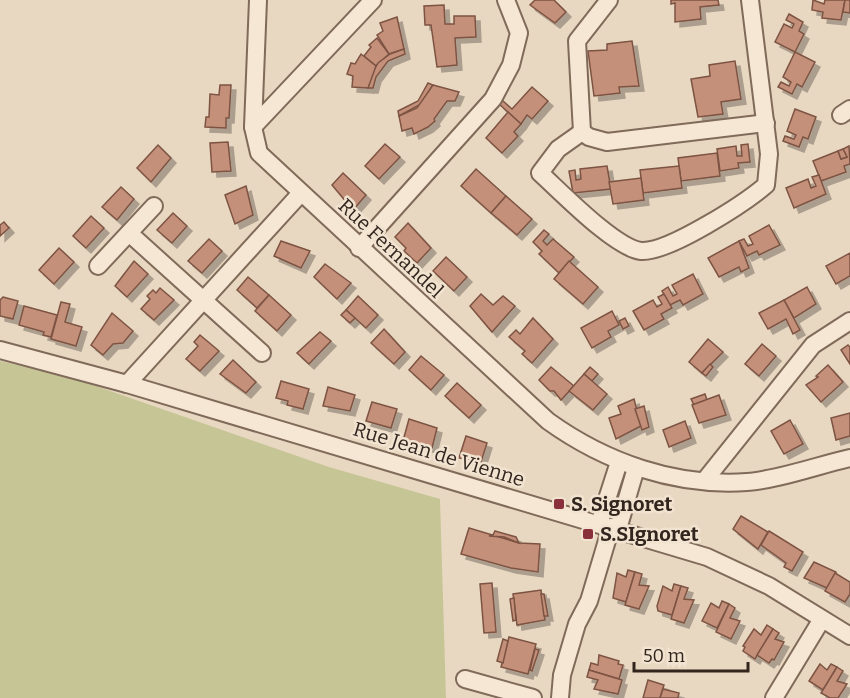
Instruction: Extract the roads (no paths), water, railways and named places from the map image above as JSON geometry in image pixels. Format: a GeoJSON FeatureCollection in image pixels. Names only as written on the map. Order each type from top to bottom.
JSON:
{"type":"FeatureCollection","features":[{"type":"Feature","properties":{"kind":"street","name":"Rue Fernandel"},"geometry":{"type":"LineString","coordinates":[[258,0],[253,128],[259,153],[548,421],[574,439],[619,462],[672,476],[747,482],[850,458]]}},
{"type":"Feature","properties":{"kind":"street"},"geometry":{"type":"LineString","coordinates":[[253,128],[373,0]]}},
{"type":"Feature","properties":{"kind":"street"},"geometry":{"type":"LineString","coordinates":[[359,248],[493,99],[512,65],[519,33],[506,0]]}},
{"type":"Feature","properties":{"kind":"street"},"geometry":{"type":"LineString","coordinates":[[609,0],[577,41],[582,132],[588,137],[607,142],[766,123]]}},
{"type":"Feature","properties":{"kind":"street"},"geometry":{"type":"LineString","coordinates":[[582,132],[558,149],[540,173],[615,239],[642,251],[671,243],[745,203],[766,185],[769,154],[750,0]]}},
{"type":"Feature","properties":{"kind":"street"},"geometry":{"type":"LineString","coordinates":[[127,384],[301,193]]}},
{"type":"Feature","properties":{"kind":"street"},"geometry":{"type":"LineString","coordinates":[[98,266],[154,206]]}},
{"type":"Feature","properties":{"kind":"street"},"geometry":{"type":"LineString","coordinates":[[129,233],[262,353]]}},
{"type":"Feature","properties":{"kind":"street"},"geometry":{"type":"LineString","coordinates":[[705,480],[813,345],[850,321]]}},
{"type":"Feature","properties":{"kind":"street","name":"Rue Jean de Vienne"},"geometry":{"type":"LineString","coordinates":[[0,350],[127,384],[610,527],[738,569],[850,636]]}},
{"type":"Feature","properties":{"kind":"street"},"geometry":{"type":"LineString","coordinates":[[610,527],[619,462]]}},
{"type":"Feature","properties":{"kind":"street"},"geometry":{"type":"LineString","coordinates":[[560,698],[562,675],[577,624],[589,601],[610,527],[636,468]]}},
{"type":"Feature","properties":{"kind":"street"},"geometry":{"type":"LineString","coordinates":[[774,698],[822,619]]}},
{"type":"Feature","properties":{"kind":"street"},"geometry":{"type":"LineString","coordinates":[[465,679],[533,698]]}},
{"type":"Feature","properties":{"kind":"place","name":"S. Signoret"},"geometry":{"type":"Point","coordinates":[559,504]}},
{"type":"Feature","properties":{"kind":"place","name":"S.SIgnoret"},"geometry":{"type":"Point","coordinates":[588,534]}}]}
